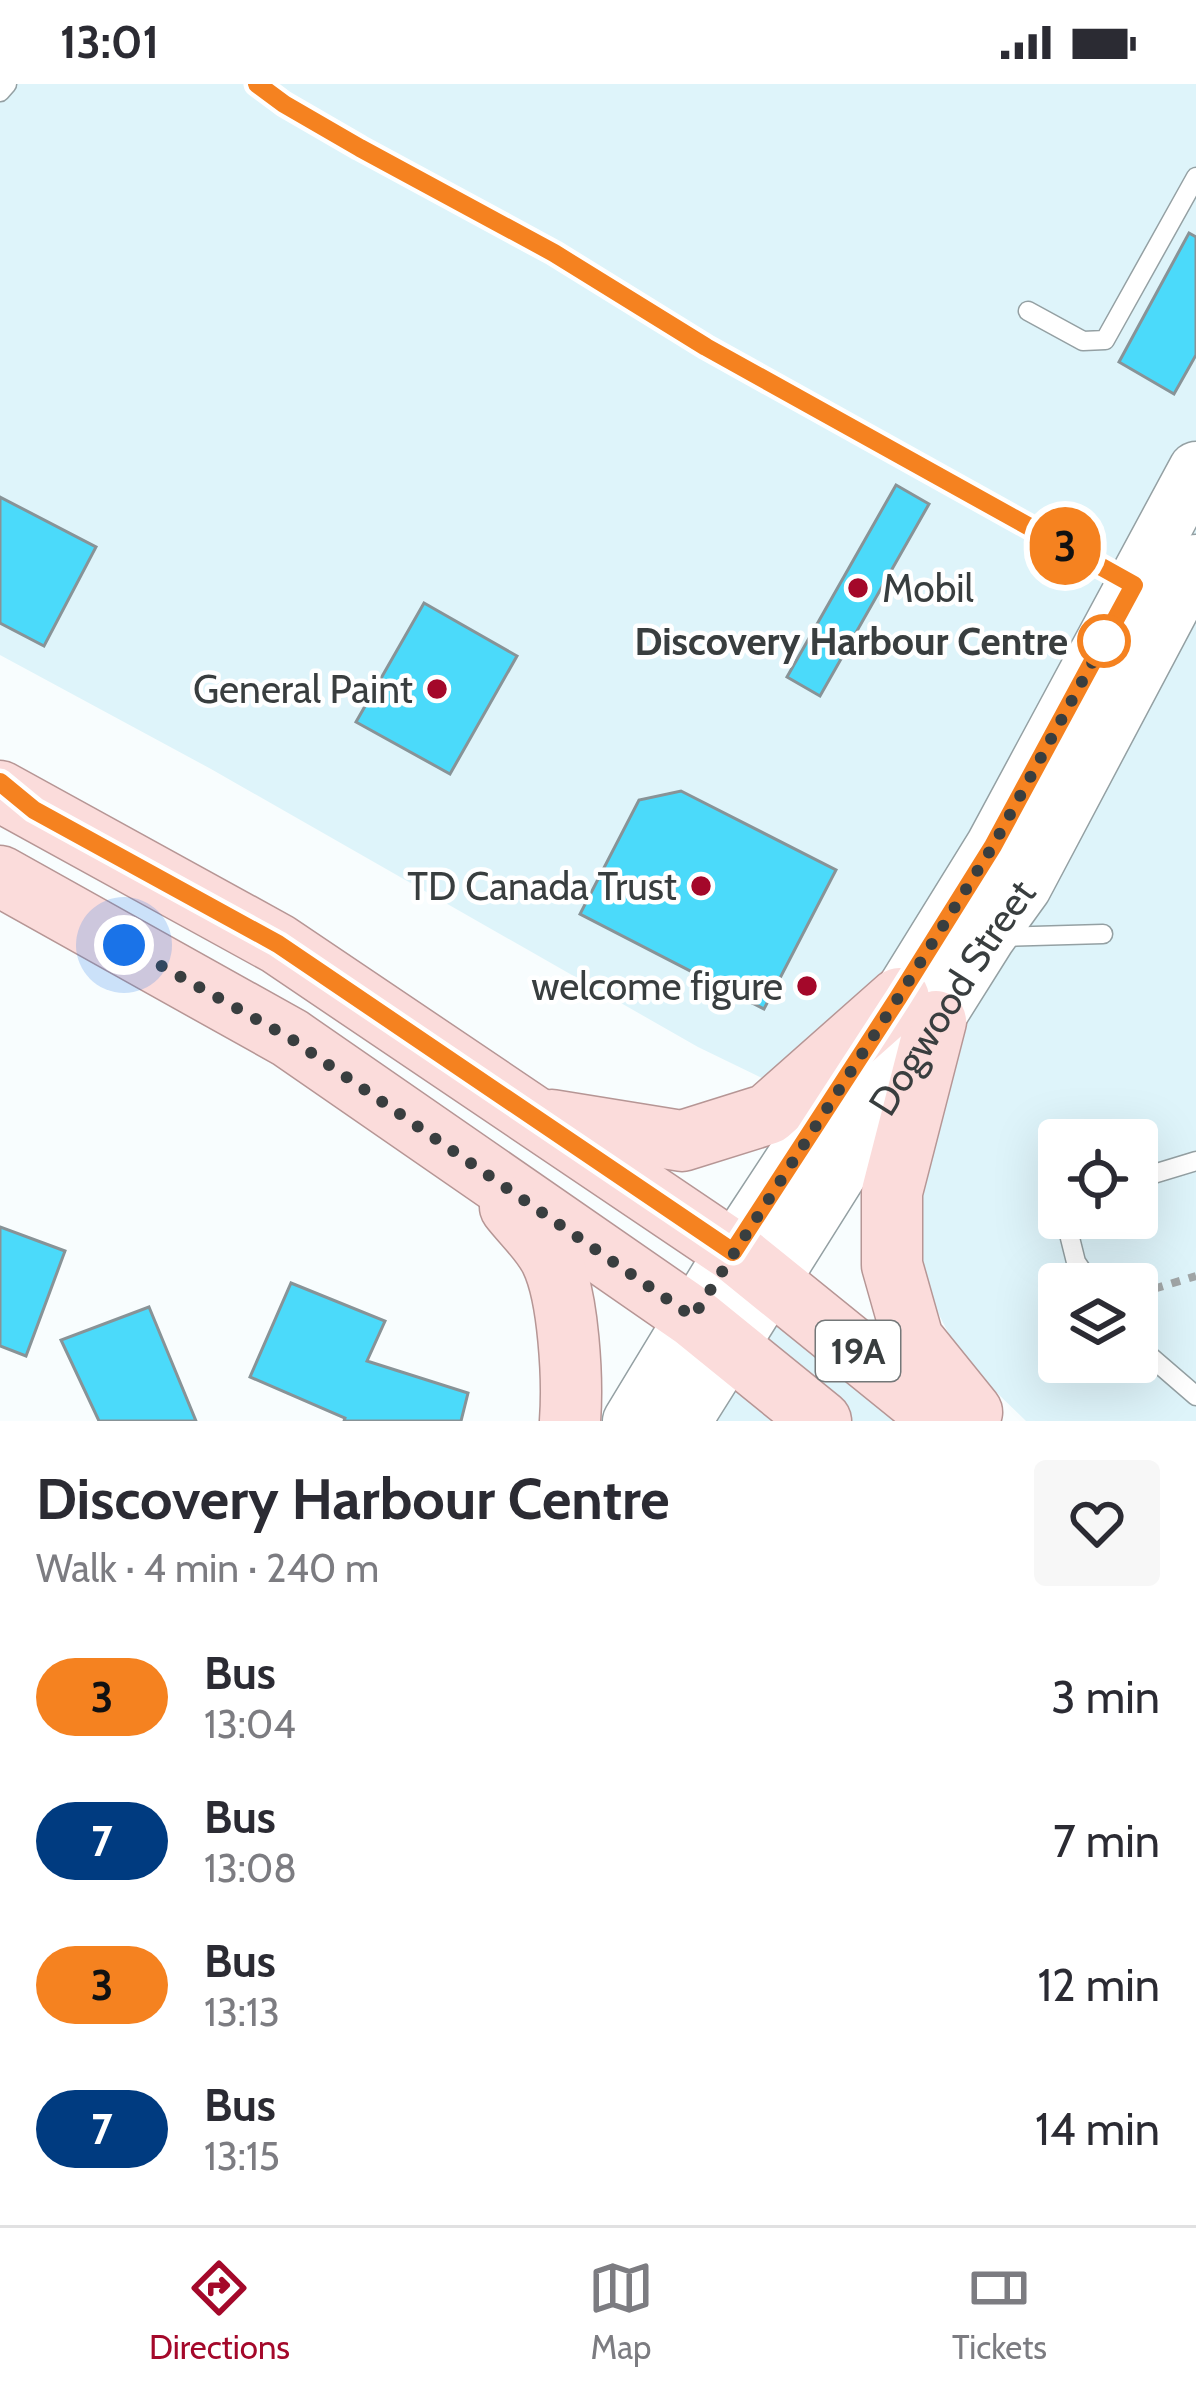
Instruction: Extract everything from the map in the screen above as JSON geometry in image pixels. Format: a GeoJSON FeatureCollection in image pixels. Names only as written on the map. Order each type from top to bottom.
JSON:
{"type":"FeatureCollection","features":[{"type":"Feature","properties":{"kind":"main road","name":"19A"},"geometry":{"type":"LineString","coordinates":[[11,795],[278,944],[752,1266],[943,1421]]}},
{"type":"Feature","properties":{"kind":"main road","name":"19A"},"geometry":{"type":"LineString","coordinates":[[0,876],[290,1038],[711,1330],[821,1421]]}},
{"type":"Feature","properties":{"kind":"main road"},"geometry":{"type":"LineString","coordinates":[[532,1117],[682,1141],[768,1114],[917,1010]]}},
{"type":"Feature","properties":{"kind":"main road"},"geometry":{"type":"LineString","coordinates":[[917,1010],[892,1192],[892,1265],[913,1339],[980,1421]]}},
{"type":"Feature","properties":{"kind":"main road"},"geometry":{"type":"LineString","coordinates":[[480,1169],[551,1260],[566,1315],[570,1421]]}},
{"type":"Feature","properties":{"kind":"street","name":"Dogwood Street"},"geometry":{"type":"LineString","coordinates":[[917,1010],[988,937],[1024,887],[1172,592],[1196,469]]}},
{"type":"Feature","properties":{"kind":"street","name":"Dogwood Street"},"geometry":{"type":"LineString","coordinates":[[629,1421],[711,1330],[917,1010],[993,846],[1172,592]]}},
{"type":"Feature","properties":{"kind":"street","name":"Dogwood Street"},"geometry":{"type":"LineString","coordinates":[[684,1421],[711,1330]]}},
{"type":"Feature","properties":{"kind":"lane"},"geometry":{"type":"LineString","coordinates":[[0,92],[7,84]]}},
{"type":"Feature","properties":{"kind":"lane"},"geometry":{"type":"LineString","coordinates":[[257,84],[303,116],[554,253],[722,357],[1172,592]]}},
{"type":"Feature","properties":{"kind":"lane"},"geometry":{"type":"LineString","coordinates":[[1028,311],[1083,341],[1105,340],[1196,177]]}},
{"type":"Feature","properties":{"kind":"lane"},"geometry":{"type":"LineString","coordinates":[[988,937],[1103,934]]}},
{"type":"Feature","properties":{"kind":"lane"},"geometry":{"type":"LineString","coordinates":[[1158,1173],[1196,1161]]}},
{"type":"Feature","properties":{"kind":"lane"},"geometry":{"type":"LineString","coordinates":[[1158,1363],[1196,1396]]}},
{"type":"Feature","properties":{"kind":"path"},"geometry":{"type":"LineString","coordinates":[[1158,1288],[1196,1276]]}},
{"type":"Feature","properties":{"kind":"shaded area"},"geometry":{"type":"Polygon","coordinates":[[[0,84],[1196,84],[1196,1421],[1026,1421],[961,1358],[920,1277],[912,1207],[770,1082],[698,1047],[211,769],[0,655],[0,84]]]}},
{"type":"Feature","properties":{"kind":"shaded area"},"geometry":{"type":"Polygon","coordinates":[[[772,1281],[940,1421],[632,1421],[772,1281]]]}},
{"type":"Feature","properties":{"kind":"building"},"geometry":{"type":"Polygon","coordinates":[[[1189,233],[1196,237],[1196,355],[1174,394],[1119,362],[1189,233]]]}},
{"type":"Feature","properties":{"kind":"building"},"geometry":{"type":"Polygon","coordinates":[[[896,485],[929,504],[820,696],[787,677],[896,485]]]}},
{"type":"Feature","properties":{"kind":"building"},"geometry":{"type":"Polygon","coordinates":[[[0,497],[96,547],[44,646],[0,623],[0,497]]]}},
{"type":"Feature","properties":{"kind":"building","name":"General Paint"},"geometry":{"type":"Polygon","coordinates":[[[424,603],[517,656],[450,774],[356,722],[424,603]]]}},
{"type":"Feature","properties":{"kind":"building"},"geometry":{"type":"Polygon","coordinates":[[[681,791],[836,870],[764,1009],[580,914],[639,800],[681,791]]]}},
{"type":"Feature","properties":{"kind":"building"},"geometry":{"type":"Polygon","coordinates":[[[0,1227],[65,1251],[26,1356],[0,1346],[0,1227]]]}},
{"type":"Feature","properties":{"kind":"building"},"geometry":{"type":"Polygon","coordinates":[[[291,1283],[385,1321],[367,1361],[468,1393],[461,1421],[344,1421],[250,1377],[291,1283]]]}},
{"type":"Feature","properties":{"kind":"building"},"geometry":{"type":"Polygon","coordinates":[[[149,1307],[196,1421],[99,1421],[61,1340],[149,1307]]]}},
{"type":"Feature","properties":{"kind":"bus line","name":"3"},"geometry":{"type":"LineString","coordinates":[[0,782],[34,810],[278,944],[733,1252],[993,846],[1134,585],[706,347],[554,253],[360,148],[257,84]]}},
{"type":"Feature","properties":{"kind":"place","name":"Mobil"},"geometry":{"type":"Point","coordinates":[858,588]}},
{"type":"Feature","properties":{"kind":"place","name":"Discovery Harbour Centre"},"geometry":{"type":"Point","coordinates":[1104,641]}},
{"type":"Feature","properties":{"kind":"place","name":"General Paint"},"geometry":{"type":"Point","coordinates":[437,689]}},
{"type":"Feature","properties":{"kind":"place","name":"TD Canada Trust"},"geometry":{"type":"Point","coordinates":[701,886]}},
{"type":"Feature","properties":{"kind":"place","name":"welcome figure"},"geometry":{"type":"Point","coordinates":[807,986]}},
{"type":"Feature","properties":{"kind":"route"},"geometry":{"type":"LineString","coordinates":[[124,945],[290,1038],[693,1317],[993,846],[1104,641]]}}]}
